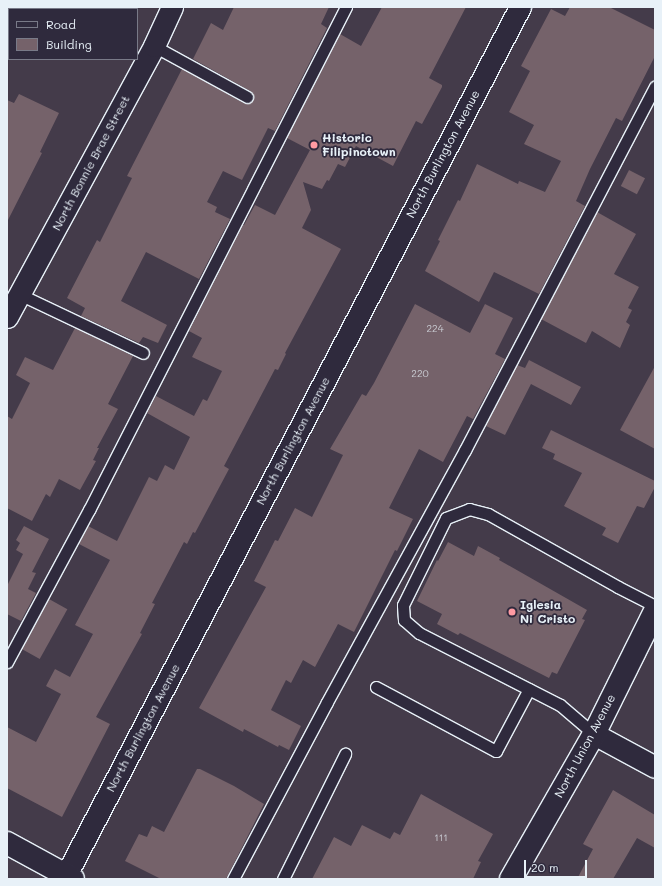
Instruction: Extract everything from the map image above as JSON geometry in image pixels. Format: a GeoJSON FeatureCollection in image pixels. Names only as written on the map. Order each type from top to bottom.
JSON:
{"type":"FeatureCollection","features":[{"type":"Feature","properties":{"kind":"street","name":"North Bonnie Brae Street"},"geometry":{"type":"LineString","coordinates":[[7,317],[154,46],[172,7]]}},
{"type":"Feature","properties":{"kind":"street","name":"North Burlington Avenue"},"geometry":{"type":"LineString","coordinates":[[70,877],[520,7]]}},
{"type":"Feature","properties":{"kind":"street","name":"North Union Avenue"},"geometry":{"type":"LineString","coordinates":[[511,879],[594,734],[655,611]]}},
{"type":"Feature","properties":{"kind":"street"},"geometry":{"type":"LineString","coordinates":[[594,734],[655,767]]}},
{"type":"Feature","properties":{"kind":"street"},"geometry":{"type":"LineString","coordinates":[[7,843],[70,877]]}},
{"type":"Feature","properties":{"kind":"lane"},"geometry":{"type":"LineString","coordinates":[[7,662],[88,510],[346,7]]}},
{"type":"Feature","properties":{"kind":"lane"},"geometry":{"type":"LineString","coordinates":[[154,46],[247,97]]}},
{"type":"Feature","properties":{"kind":"lane"},"geometry":{"type":"LineString","coordinates":[[233,879],[327,702],[465,450],[655,88]]}},
{"type":"Feature","properties":{"kind":"lane"},"geometry":{"type":"LineString","coordinates":[[19,294],[143,353]]}},
{"type":"Feature","properties":{"kind":"lane"},"geometry":{"type":"LineString","coordinates":[[594,734],[560,705],[419,633],[404,620],[403,605],[446,518],[469,509],[488,514],[655,606]]}},
{"type":"Feature","properties":{"kind":"lane"},"geometry":{"type":"LineString","coordinates":[[376,687],[496,751],[529,689]]}},
{"type":"Feature","properties":{"kind":"lane"},"geometry":{"type":"LineString","coordinates":[[283,879],[344,754]]}},
{"type":"Feature","properties":{"kind":"building"},"geometry":{"type":"Polygon","coordinates":[[[234,7],[329,7],[321,24],[327,28],[275,131],[268,128],[242,180],[223,171],[207,202],[217,207],[215,212],[230,219],[199,279],[146,252],[121,301],[167,325],[158,343],[143,337],[139,343],[81,316],[85,308],[67,298],[97,240],[100,242],[132,178],[127,176],[182,69],[244,103],[248,104],[253,101],[254,96],[250,91],[193,59],[211,23],[223,30],[234,7]]]}},
{"type":"Feature","properties":{"kind":"building"},"geometry":{"type":"Polygon","coordinates":[[[382,7],[466,7],[429,78],[442,85],[442,87],[422,124],[416,121],[393,166],[356,146],[345,167],[338,164],[329,181],[327,180],[322,189],[303,182],[311,210],[302,228],[341,249],[285,353],[286,354],[278,370],[275,369],[224,466],[229,469],[195,533],[193,532],[187,544],[184,542],[152,603],[155,604],[140,633],[142,634],[96,717],[110,724],[62,817],[7,788],[7,727],[36,742],[61,694],[46,686],[55,669],[70,677],[93,634],[75,625],[110,560],[79,544],[88,526],[117,541],[149,477],[157,481],[165,465],[174,470],[190,437],[147,413],[156,396],[194,416],[203,399],[207,401],[222,371],[192,357],[202,338],[189,331],[243,225],[255,205],[275,215],[310,150],[287,138],[340,34],[361,46],[382,7]]]}},
{"type":"Feature","properties":{"kind":"building"},"geometry":{"type":"Polygon","coordinates":[[[570,7],[609,7],[655,30],[655,56],[622,121],[616,118],[590,169],[576,201],[585,206],[539,294],[494,272],[479,302],[425,271],[440,241],[438,240],[458,200],[460,201],[477,164],[518,184],[519,181],[545,192],[561,161],[524,144],[534,125],[509,112],[530,71],[521,66],[551,9],[565,16],[570,7]]]}},
{"type":"Feature","properties":{"kind":"building"},"geometry":{"type":"Polygon","coordinates":[[[19,94],[59,113],[40,152],[42,153],[7,222],[7,100],[14,103],[19,94]]]}},
{"type":"Feature","properties":{"kind":"building"},"geometry":{"type":"Polygon","coordinates":[[[629,170],[645,178],[637,194],[621,186],[629,170]]]}},
{"type":"Feature","properties":{"kind":"building"},"geometry":{"type":"Polygon","coordinates":[[[597,212],[636,234],[614,274],[639,287],[628,308],[632,310],[626,322],[630,325],[620,348],[592,331],[586,343],[541,319],[597,212]]]}},
{"type":"Feature","properties":{"kind":"building"},"geometry":{"type":"Polygon","coordinates":[[[415,304],[470,333],[485,304],[513,318],[495,354],[505,359],[473,419],[467,416],[443,462],[419,449],[389,508],[413,519],[397,551],[395,550],[354,632],[338,624],[315,667],[303,660],[291,683],[286,680],[271,710],[301,726],[289,750],[279,745],[278,747],[244,729],[243,732],[199,708],[266,587],[254,581],[275,540],[278,541],[295,508],[312,517],[343,455],[330,449],[362,394],[366,396],[374,383],[415,304]]]}},
{"type":"Feature","properties":{"kind":"building"},"geometry":{"type":"Polygon","coordinates":[[[75,328],[133,356],[108,404],[118,409],[97,448],[99,448],[93,460],[96,461],[80,490],[59,479],[50,497],[46,494],[32,521],[7,508],[7,416],[12,419],[30,383],[16,375],[25,357],[53,370],[75,328]]]}},
{"type":"Feature","properties":{"kind":"building"},"geometry":{"type":"Polygon","coordinates":[[[529,360],[581,387],[571,405],[531,384],[505,435],[486,426],[517,365],[525,368],[529,360]]]}},
{"type":"Feature","properties":{"kind":"building"},"geometry":{"type":"Polygon","coordinates":[[[655,366],[655,449],[620,430],[655,366]]]}},
{"type":"Feature","properties":{"kind":"building"},"geometry":{"type":"Polygon","coordinates":[[[551,430],[655,481],[655,487],[644,508],[637,506],[618,543],[602,535],[606,528],[564,506],[582,473],[553,459],[555,454],[542,448],[551,430]]]}},
{"type":"Feature","properties":{"kind":"building"},"geometry":{"type":"Polygon","coordinates":[[[24,526],[49,539],[32,572],[36,573],[28,589],[36,593],[21,621],[7,614],[7,586],[23,554],[16,550],[20,543],[16,540],[24,526]]]}},
{"type":"Feature","properties":{"kind":"building","name":"Iglesia Ni Cristo"},"geometry":{"type":"Polygon","coordinates":[[[448,542],[474,556],[478,546],[500,558],[499,560],[587,610],[582,619],[585,620],[557,674],[552,672],[549,678],[460,633],[458,635],[437,624],[442,614],[417,601],[437,560],[438,561],[448,542]]]}},
{"type":"Feature","properties":{"kind":"building"},"geometry":{"type":"Polygon","coordinates":[[[49,599],[67,609],[40,659],[21,649],[49,599]]]}},
{"type":"Feature","properties":{"kind":"building"},"geometry":{"type":"Polygon","coordinates":[[[197,769],[200,769],[234,786],[264,804],[226,879],[161,879],[125,861],[139,834],[147,837],[152,826],[164,832],[197,769]]]}},
{"type":"Feature","properties":{"kind":"building"},"geometry":{"type":"Polygon","coordinates":[[[613,790],[655,815],[655,848],[637,838],[613,879],[577,879],[593,849],[583,844],[613,790]]]}},
{"type":"Feature","properties":{"kind":"building"},"geometry":{"type":"Polygon","coordinates":[[[421,794],[493,834],[478,861],[481,862],[473,879],[312,879],[334,837],[351,846],[362,825],[390,839],[394,832],[400,835],[421,794]]]}},
{"type":"Feature","properties":{"kind":"place","name":"Historic Filipinotown"},"geometry":{"type":"Point","coordinates":[314,145]}},
{"type":"Feature","properties":{"kind":"place","name":"Iglesia Ni Cristo"},"geometry":{"type":"Point","coordinates":[512,612]}}]}
